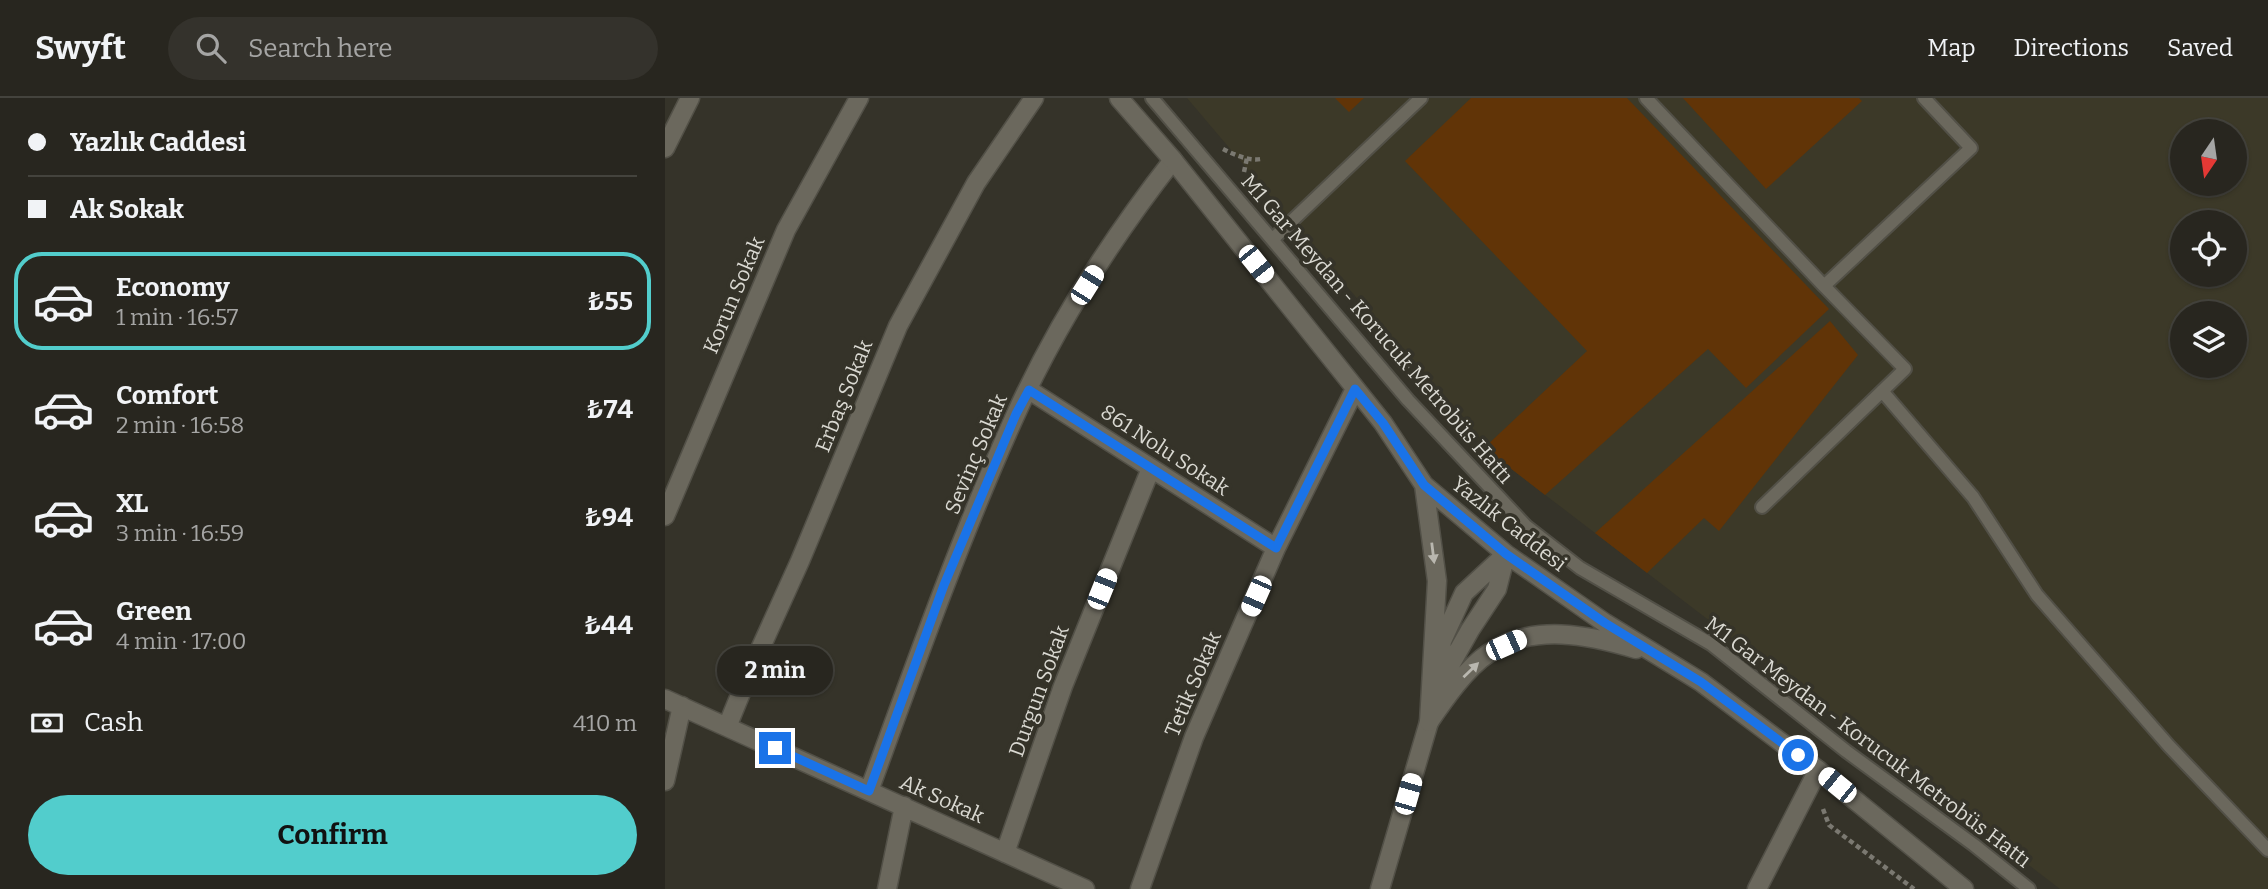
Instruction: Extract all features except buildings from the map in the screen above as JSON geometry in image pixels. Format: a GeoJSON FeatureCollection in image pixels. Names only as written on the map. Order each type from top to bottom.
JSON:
{"type":"FeatureCollection","features":[{"type":"Feature","properties":{"kind":"street"},"geometry":{"type":"LineString","coordinates":[[665,148],[690,98]]}},
{"type":"Feature","properties":{"kind":"street","name":"Korun Sokak"},"geometry":{"type":"LineString","coordinates":[[665,516],[786,230],[859,98]]}},
{"type":"Feature","properties":{"kind":"street","name":"Erbaş Sokak"},"geometry":{"type":"LineString","coordinates":[[727,727],[898,326],[976,183],[1034,98]]}},
{"type":"Feature","properties":{"kind":"street","name":"Yazlık Caddesi"},"geometry":{"type":"LineString","coordinates":[[1119,98],[1173,160],[1383,423],[1424,485],[1506,554],[1605,623],[1701,682],[1818,770],[1964,889]]}},
{"type":"Feature","properties":{"kind":"street","name":"Sevinç Sokak"},"geometry":{"type":"LineString","coordinates":[[869,791],[944,585],[1016,414],[1062,326],[1139,204],[1173,160]]}},
{"type":"Feature","properties":{"kind":"street","name":"Tetik Sokak"},"geometry":{"type":"LineString","coordinates":[[1140,889],[1194,737],[1276,548],[1355,389]]}},
{"type":"Feature","properties":{"kind":"street","name":"861 Nolu Sokak"},"geometry":{"type":"LineString","coordinates":[[1029,390],[1276,548]]}},
{"type":"Feature","properties":{"kind":"street","name":"Durgun Sokak"},"geometry":{"type":"LineString","coordinates":[[1005,853],[1063,686],[1151,468]]}},
{"type":"Feature","properties":{"kind":"street"},"geometry":{"type":"LineString","coordinates":[[1424,485],[1437,581],[1429,722]]}},
{"type":"Feature","properties":{"kind":"street"},"geometry":{"type":"LineString","coordinates":[[1429,722],[1442,641],[1464,593],[1506,554]]}},
{"type":"Feature","properties":{"kind":"street"},"geometry":{"type":"LineString","coordinates":[[1380,889],[1444,676],[1497,589],[1506,554]]}},
{"type":"Feature","properties":{"kind":"street"},"geometry":{"type":"LineString","coordinates":[[1429,722],[1453,688],[1488,653],[1523,638],[1557,634],[1592,638],[1658,656]]}},
{"type":"Feature","properties":{"kind":"street","name":"Ak Sokak"},"geometry":{"type":"LineString","coordinates":[[665,699],[1085,889]]}},
{"type":"Feature","properties":{"kind":"street"},"geometry":{"type":"LineString","coordinates":[[665,781],[682,706]]}},
{"type":"Feature","properties":{"kind":"street"},"geometry":{"type":"LineString","coordinates":[[1757,889],[1818,770]]}},
{"type":"Feature","properties":{"kind":"street"},"geometry":{"type":"LineString","coordinates":[[887,889],[904,806]]}},
{"type":"Feature","properties":{"kind":"lane","name":"M1 Gar Meydan - Korucuk Metrobüs Hattı"},"geometry":{"type":"LineString","coordinates":[[1151,98],[1408,400],[1525,526],[1580,568],[1711,643],[1846,751],[2029,889]]}},
{"type":"Feature","properties":{"kind":"lane"},"geometry":{"type":"LineString","coordinates":[[1273,239],[1421,98]]}},
{"type":"Feature","properties":{"kind":"lane"},"geometry":{"type":"LineString","coordinates":[[1646,98],[1905,369],[1762,507]]}},
{"type":"Feature","properties":{"kind":"lane"},"geometry":{"type":"LineString","coordinates":[[1824,286],[1971,148],[1924,98]]}},
{"type":"Feature","properties":{"kind":"lane"},"geometry":{"type":"LineString","coordinates":[[1882,391],[1973,498],[2037,595],[2169,746],[2268,850]]}},
{"type":"Feature","properties":{"kind":"path"},"geometry":{"type":"LineString","coordinates":[[1215,139],[1223,150],[1247,158],[1261,159]]}},
{"type":"Feature","properties":{"kind":"path"},"geometry":{"type":"LineString","coordinates":[[1244,172],[1247,158]]}},
{"type":"Feature","properties":{"kind":"path"},"geometry":{"type":"LineString","coordinates":[[1353,302],[1453,417]]}},
{"type":"Feature","properties":{"kind":"path"},"geometry":{"type":"LineString","coordinates":[[1808,790],[1819,799],[1829,825],[1914,889]]}},
{"type":"Feature","properties":{"kind":"shaded area"},"geometry":{"type":"Polygon","coordinates":[[[1187,98],[2268,98],[2268,889],[2060,889],[1484,448],[1187,98]]]}},
{"type":"Feature","properties":{"kind":"shaded area"},"geometry":{"type":"Polygon","coordinates":[[[1335,98],[1364,98],[1349,112],[1335,98]]]}},
{"type":"Feature","properties":{"kind":"shaded area"},"geometry":{"type":"Polygon","coordinates":[[[1471,98],[1627,98],[1829,309],[1746,388],[1708,349],[1545,495],[1484,448],[1587,351],[1405,161],[1471,98]]]}},
{"type":"Feature","properties":{"kind":"shaded area"},"geometry":{"type":"Polygon","coordinates":[[[1683,98],[1859,98],[1862,101],[1766,189],[1683,98]]]}},
{"type":"Feature","properties":{"kind":"shaded area"},"geometry":{"type":"Polygon","coordinates":[[[1830,321],[1858,355],[1719,531],[1704,518],[1647,573],[1595,533],[1830,321]]]}},
{"type":"Feature","properties":{"kind":"route"},"geometry":{"type":"LineString","coordinates":[[775,748],[869,791],[944,585],[1016,414],[1029,390],[1276,548],[1355,389],[1383,423],[1424,485],[1506,554],[1605,623],[1701,682],[1798,755]]}}]}
